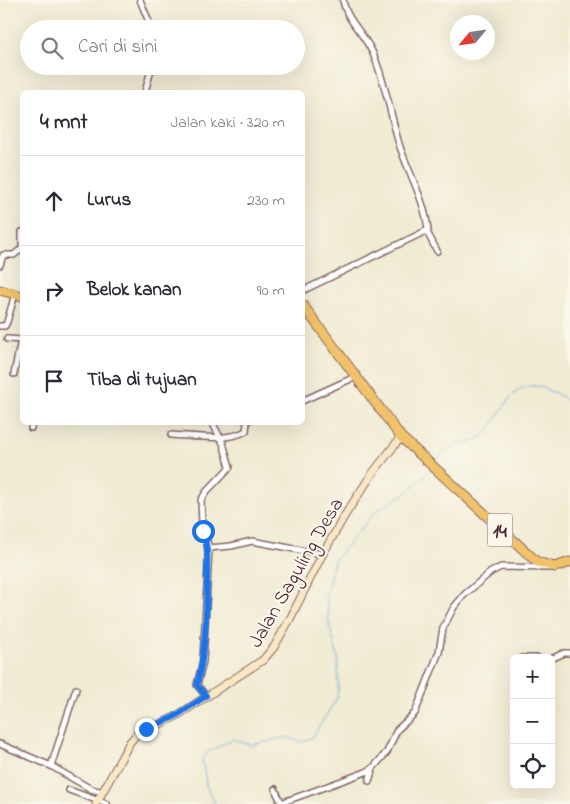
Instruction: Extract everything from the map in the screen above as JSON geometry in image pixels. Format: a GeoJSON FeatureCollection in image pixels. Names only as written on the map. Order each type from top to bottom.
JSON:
{"type":"FeatureCollection","features":[{"type":"Feature","properties":{"kind":"highway"},"geometry":{"type":"LineString","coordinates":[[0,290],[20,296]]}},
{"type":"Feature","properties":{"kind":"highway","name":"14"},"geometry":{"type":"LineString","coordinates":[[305,308],[401,437],[426,462],[536,562],[549,566],[566,564]]}},
{"type":"Feature","properties":{"kind":"street"},"geometry":{"type":"LineString","coordinates":[[140,0],[148,20]]}},
{"type":"Feature","properties":{"kind":"street"},"geometry":{"type":"LineString","coordinates":[[343,0],[346,11],[368,41],[374,55],[399,142],[416,185],[428,226],[427,232],[437,251]]}},
{"type":"Feature","properties":{"kind":"street"},"geometry":{"type":"LineString","coordinates":[[146,90],[150,75]]}},
{"type":"Feature","properties":{"kind":"street"},"geometry":{"type":"LineString","coordinates":[[305,290],[427,232]]}},
{"type":"Feature","properties":{"kind":"street"},"geometry":{"type":"LineString","coordinates":[[0,266],[3,254],[14,255],[20,249]]}},
{"type":"Feature","properties":{"kind":"street"},"geometry":{"type":"LineString","coordinates":[[0,326],[4,327],[20,298]]}},
{"type":"Feature","properties":{"kind":"street"},"geometry":{"type":"LineString","coordinates":[[7,339],[20,340]]}},
{"type":"Feature","properties":{"kind":"street"},"geometry":{"type":"LineString","coordinates":[[14,374],[20,348]]}},
{"type":"Feature","properties":{"kind":"street"},"geometry":{"type":"LineString","coordinates":[[305,400],[355,376]]}},
{"type":"Feature","properties":{"kind":"street"},"geometry":{"type":"LineString","coordinates":[[206,696],[197,685],[203,661],[209,548],[202,524],[201,500],[207,490],[230,467],[220,436],[214,425]]}},
{"type":"Feature","properties":{"kind":"street"},"geometry":{"type":"LineString","coordinates":[[171,435],[220,436],[245,432],[248,425]]}},
{"type":"Feature","properties":{"kind":"street","name":"Jalan Saguling Desa"},"geometry":{"type":"LineString","coordinates":[[97,802],[130,742],[136,735],[174,717],[249,671],[263,660],[274,647],[322,554],[372,474],[401,437]]}},
{"type":"Feature","properties":{"kind":"street"},"geometry":{"type":"LineString","coordinates":[[209,548],[231,546],[252,541],[322,554]]}},
{"type":"Feature","properties":{"kind":"street"},"geometry":{"type":"LineString","coordinates":[[275,790],[280,803],[313,790],[347,780],[372,768],[387,752],[398,730],[415,714],[439,652],[443,628],[449,614],[465,594],[491,572],[500,567],[546,569],[566,564]]}},
{"type":"Feature","properties":{"kind":"street"},"geometry":{"type":"LineString","coordinates":[[555,657],[564,653],[570,653]]}},
{"type":"Feature","properties":{"kind":"street"},"geometry":{"type":"LineString","coordinates":[[51,766],[76,689]]}},
{"type":"Feature","properties":{"kind":"street"},"geometry":{"type":"LineString","coordinates":[[0,744],[51,766],[79,783],[103,792]]}},
{"type":"Feature","properties":{"kind":"street"},"geometry":{"type":"LineString","coordinates":[[369,782],[372,768]]}},
{"type":"Feature","properties":{"kind":"street"},"geometry":{"type":"LineString","coordinates":[[69,790],[97,802],[107,804]]}},
{"type":"Feature","properties":{"kind":"waterway"},"geometry":{"type":"LineString","coordinates":[[435,463],[452,447],[480,438],[488,431],[508,401],[524,387],[535,386],[548,390],[563,398],[570,405]]}},
{"type":"Feature","properties":{"kind":"waterway"},"geometry":{"type":"LineString","coordinates":[[215,804],[207,788],[202,759],[208,752],[233,739],[251,745],[286,737],[302,742],[312,738],[337,698],[338,658],[329,624],[326,596],[334,561],[376,511],[409,491],[430,470]]}},
{"type":"Feature","properties":{"kind":"route"},"geometry":{"type":"LineString","coordinates":[[146,729],[174,717],[206,696],[197,685],[202,672],[207,612],[209,548],[203,531]]}}]}
